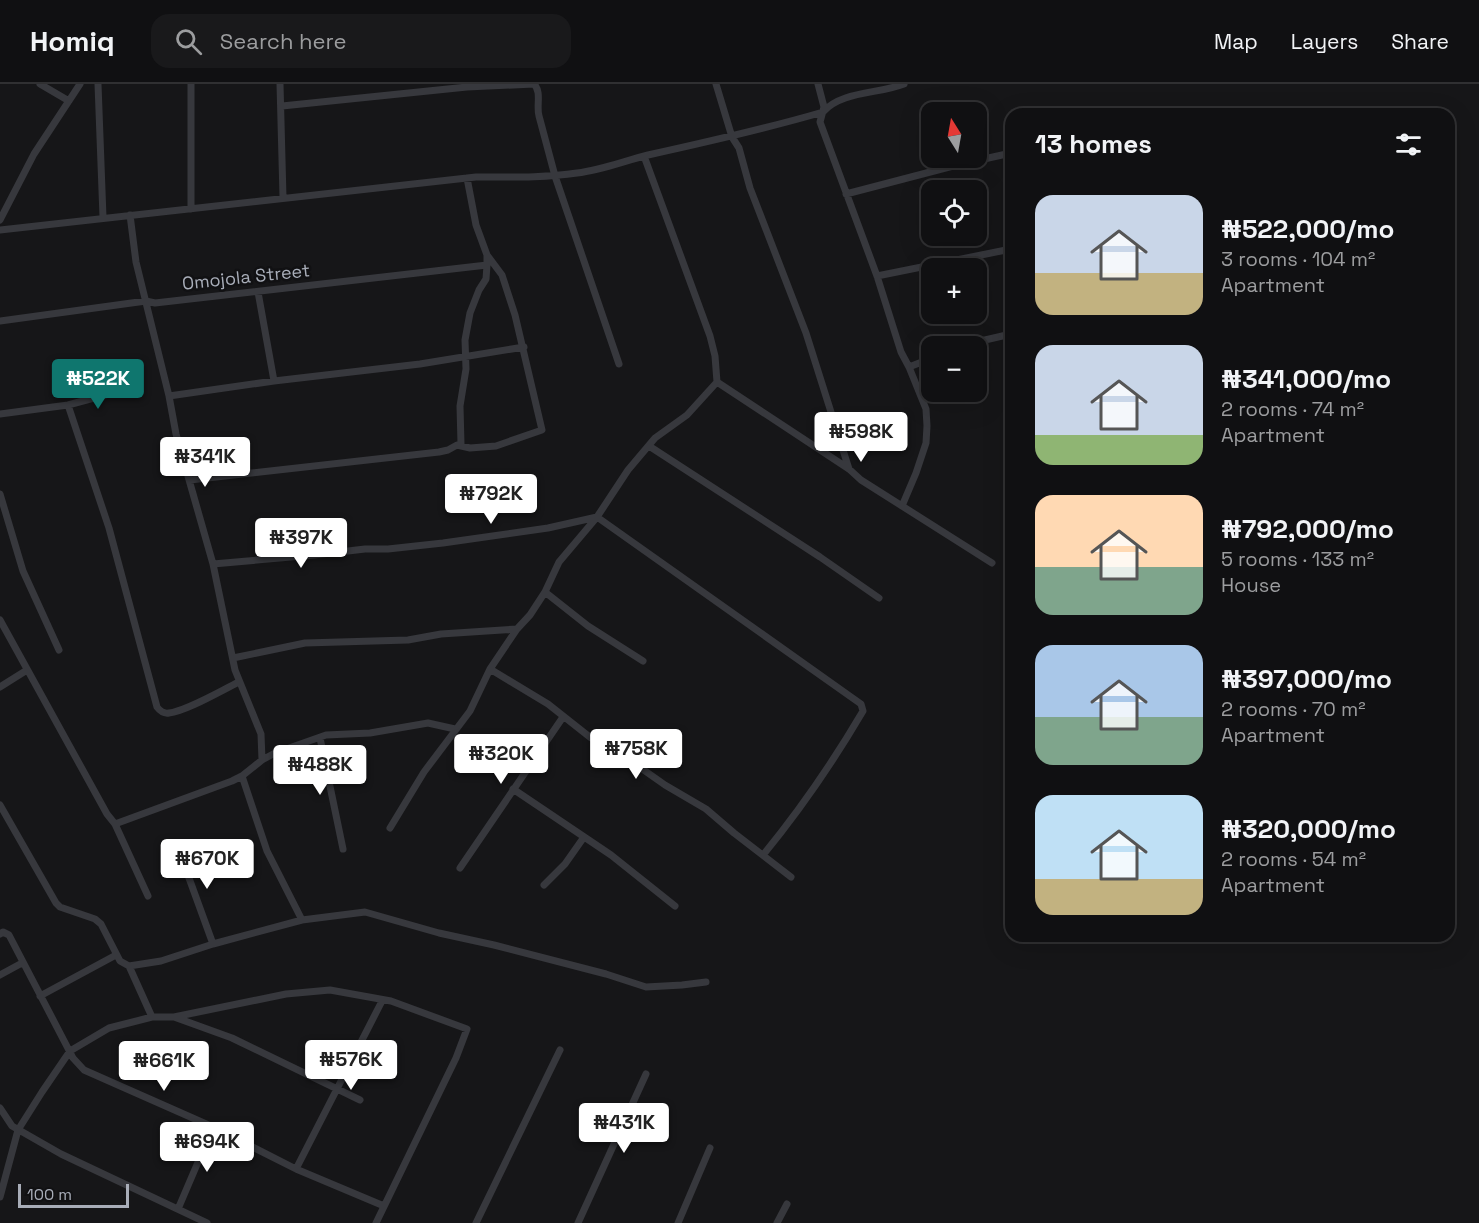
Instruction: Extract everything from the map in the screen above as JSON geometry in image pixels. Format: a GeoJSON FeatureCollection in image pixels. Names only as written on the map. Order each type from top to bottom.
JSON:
{"type":"FeatureCollection","features":[{"type":"Feature","properties":{"kind":"street"},"geometry":{"type":"LineString","coordinates":[[40,84],[69,101]]}},
{"type":"Feature","properties":{"kind":"street"},"geometry":{"type":"LineString","coordinates":[[0,220],[34,154],[80,84]]}},
{"type":"Feature","properties":{"kind":"street"},"geometry":{"type":"LineString","coordinates":[[98,84],[103,218]]}},
{"type":"Feature","properties":{"kind":"street"},"geometry":{"type":"LineString","coordinates":[[191,84],[191,209]]}},
{"type":"Feature","properties":{"kind":"street"},"geometry":{"type":"LineString","coordinates":[[280,84],[283,197]]}},
{"type":"Feature","properties":{"kind":"street"},"geometry":{"type":"LineString","coordinates":[[282,106],[466,87],[534,84],[539,91],[537,108],[555,176],[619,364]]}},
{"type":"Feature","properties":{"kind":"street"},"geometry":{"type":"LineString","coordinates":[[716,84],[732,137],[739,148],[750,188],[806,333],[849,469]]}},
{"type":"Feature","properties":{"kind":"street"},"geometry":{"type":"LineString","coordinates":[[818,84],[822,94],[823,112],[820,122],[877,276],[901,352],[926,409],[926,443],[902,506]]}},
{"type":"Feature","properties":{"kind":"street"},"geometry":{"type":"LineString","coordinates":[[0,230],[467,177],[555,176],[604,168],[644,156],[732,137],[823,112],[828,106],[838,101],[904,84]]}},
{"type":"Feature","properties":{"kind":"street"},"geometry":{"type":"LineString","coordinates":[[846,194],[1005,154]]}},
{"type":"Feature","properties":{"kind":"street"},"geometry":{"type":"LineString","coordinates":[[390,828],[424,772],[476,701],[490,669],[545,592],[559,562],[597,517],[628,470],[663,430],[687,415],[717,382],[715,356],[710,336],[644,156]]}},
{"type":"Feature","properties":{"kind":"street"},"geometry":{"type":"LineString","coordinates":[[190,480],[439,452],[461,444],[470,448],[496,446],[542,430],[524,347],[502,275],[487,255],[476,225],[467,177]]}},
{"type":"Feature","properties":{"kind":"street"},"geometry":{"type":"LineString","coordinates":[[130,215],[136,262],[176,434],[213,564],[239,682],[253,709],[261,734],[262,760]]}},
{"type":"Feature","properties":{"kind":"street"},"geometry":{"type":"LineString","coordinates":[[877,276],[1005,250]]}},
{"type":"Feature","properties":{"kind":"street"},"geometry":{"type":"LineString","coordinates":[[461,444],[460,405],[466,369],[468,319],[479,290],[486,279],[487,255]]}},
{"type":"Feature","properties":{"kind":"street","name":"Omojola Street"},"geometry":{"type":"LineString","coordinates":[[0,321],[146,301],[155,303],[487,265]]}},
{"type":"Feature","properties":{"kind":"street"},"geometry":{"type":"LineString","coordinates":[[258,292],[274,381]]}},
{"type":"Feature","properties":{"kind":"street"},"geometry":{"type":"LineString","coordinates":[[987,340],[1005,335]]}},
{"type":"Feature","properties":{"kind":"street"},"geometry":{"type":"LineString","coordinates":[[169,396],[420,364],[524,347]]}},
{"type":"Feature","properties":{"kind":"street"},"geometry":{"type":"LineString","coordinates":[[909,367],[921,362]]}},
{"type":"Feature","properties":{"kind":"street"},"geometry":{"type":"LineString","coordinates":[[717,382],[849,469],[861,480],[992,563]]}},
{"type":"Feature","properties":{"kind":"street"},"geometry":{"type":"LineString","coordinates":[[0,414],[68,405],[120,391]]}},
{"type":"Feature","properties":{"kind":"street"},"geometry":{"type":"LineString","coordinates":[[68,405],[109,528],[156,707],[161,712],[168,713],[239,682]]}},
{"type":"Feature","properties":{"kind":"street"},"geometry":{"type":"LineString","coordinates":[[649,446],[879,598]]}},
{"type":"Feature","properties":{"kind":"street"},"geometry":{"type":"LineString","coordinates":[[0,494],[23,571],[59,650]]}},
{"type":"Feature","properties":{"kind":"street"},"geometry":{"type":"LineString","coordinates":[[213,564],[452,542],[548,528],[597,517],[861,704],[863,711],[823,776],[795,816],[763,855]]}},
{"type":"Feature","properties":{"kind":"street"},"geometry":{"type":"LineString","coordinates":[[545,592],[588,626],[643,661]]}},
{"type":"Feature","properties":{"kind":"street"},"geometry":{"type":"LineString","coordinates":[[0,620],[107,814],[115,824],[148,896]]}},
{"type":"Feature","properties":{"kind":"street"},"geometry":{"type":"LineString","coordinates":[[233,658],[305,643],[408,639],[441,634],[517,629]]}},
{"type":"Feature","properties":{"kind":"street"},"geometry":{"type":"LineString","coordinates":[[490,669],[548,704],[591,738],[610,746],[665,785],[706,809],[791,877]]}},
{"type":"Feature","properties":{"kind":"street"},"geometry":{"type":"LineString","coordinates":[[0,687],[27,670]]}},
{"type":"Feature","properties":{"kind":"street"},"geometry":{"type":"LineString","coordinates":[[460,868],[563,717]]}},
{"type":"Feature","properties":{"kind":"street"},"geometry":{"type":"LineString","coordinates":[[115,824],[242,776],[275,753],[326,735],[370,733],[428,723],[455,729]]}},
{"type":"Feature","properties":{"kind":"street"},"geometry":{"type":"LineString","coordinates":[[320,738],[343,849]]}},
{"type":"Feature","properties":{"kind":"street"},"geometry":{"type":"LineString","coordinates":[[242,776],[267,851],[302,920]]}},
{"type":"Feature","properties":{"kind":"street"},"geometry":{"type":"LineString","coordinates":[[513,789],[612,855],[675,906]]}},
{"type":"Feature","properties":{"kind":"street"},"geometry":{"type":"LineString","coordinates":[[0,805],[56,903],[60,907],[95,919],[101,924],[116,955],[120,961],[129,966],[152,1017]]}},
{"type":"Feature","properties":{"kind":"street"},"geometry":{"type":"LineString","coordinates":[[544,885],[565,864],[584,837]]}},
{"type":"Feature","properties":{"kind":"street"},"geometry":{"type":"LineString","coordinates":[[177,845],[213,944]]}},
{"type":"Feature","properties":{"kind":"street"},"geometry":{"type":"LineString","coordinates":[[129,966],[161,961],[213,944],[302,920],[365,912],[606,974],[646,987],[706,982]]}},
{"type":"Feature","properties":{"kind":"street"},"geometry":{"type":"LineString","coordinates":[[0,934],[7,932],[9,935],[70,1051],[84,1070],[213,1127],[296,1169],[384,1206]]}},
{"type":"Feature","properties":{"kind":"street"},"geometry":{"type":"LineString","coordinates":[[40,996],[116,955]]}},
{"type":"Feature","properties":{"kind":"street"},"geometry":{"type":"LineString","coordinates":[[0,975],[22,963]]}},
{"type":"Feature","properties":{"kind":"street"},"geometry":{"type":"LineString","coordinates":[[0,1197],[18,1130],[70,1051],[109,1028],[152,1017],[174,1017],[286,994],[313,991],[344,992],[391,1001],[467,1029],[456,1058],[376,1223]]}},
{"type":"Feature","properties":{"kind":"street"},"geometry":{"type":"LineString","coordinates":[[296,1169],[382,1001]]}},
{"type":"Feature","properties":{"kind":"street"},"geometry":{"type":"LineString","coordinates":[[174,1017],[232,1038],[360,1100]]}},
{"type":"Feature","properties":{"kind":"street"},"geometry":{"type":"LineString","coordinates":[[476,1223],[560,1050]]}},
{"type":"Feature","properties":{"kind":"street"},"geometry":{"type":"LineString","coordinates":[[578,1223],[646,1074]]}},
{"type":"Feature","properties":{"kind":"street"},"geometry":{"type":"LineString","coordinates":[[0,1108],[12,1126],[61,1154],[207,1223]]}},
{"type":"Feature","properties":{"kind":"street"},"geometry":{"type":"LineString","coordinates":[[178,1209],[213,1127]]}},
{"type":"Feature","properties":{"kind":"street"},"geometry":{"type":"LineString","coordinates":[[678,1223],[710,1148]]}},
{"type":"Feature","properties":{"kind":"street"},"geometry":{"type":"LineString","coordinates":[[777,1223],[787,1204]]}}]}
